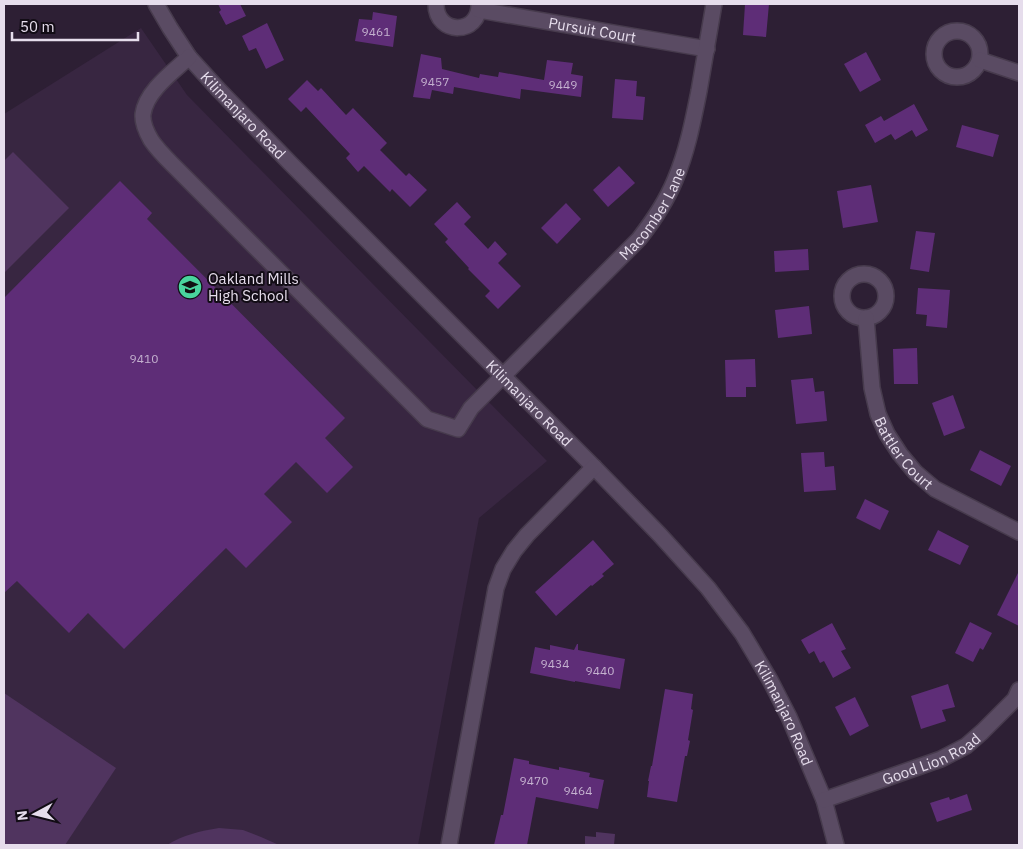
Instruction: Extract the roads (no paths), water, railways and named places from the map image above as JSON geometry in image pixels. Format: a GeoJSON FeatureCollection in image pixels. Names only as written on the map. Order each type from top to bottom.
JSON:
{"type":"FeatureCollection","features":[{"type":"Feature","properties":{"kind":"street","name":"Kilimanjaro Road"},"geometry":{"type":"LineString","coordinates":[[156,4],[189,57],[218,89],[594,467],[708,588],[742,633],[789,717],[824,800],[836,845]]}},
{"type":"Feature","properties":{"kind":"street","name":"Pursuit Court"},"geometry":{"type":"LineString","coordinates":[[436,4],[438,16],[442,22],[461,28],[476,18],[479,7],[707,49]]}},
{"type":"Feature","properties":{"kind":"street","name":"Macomber Lane"},"geometry":{"type":"LineString","coordinates":[[189,57],[158,86],[148,100],[143,115],[145,128],[152,142],[427,419],[458,429],[471,408],[633,244],[652,222],[665,202],[684,157],[692,129],[714,4]]}},
{"type":"Feature","properties":{"kind":"street"},"geometry":{"type":"LineString","coordinates":[[980,60],[1019,73]]}},
{"type":"Feature","properties":{"kind":"street","name":"Battler Court"},"geometry":{"type":"LineString","coordinates":[[866,318],[872,388],[878,414],[887,434],[900,454],[915,472],[935,489],[1019,532]]}},
{"type":"Feature","properties":{"kind":"street"},"geometry":{"type":"LineString","coordinates":[[449,845],[496,588],[503,569],[527,535],[594,467]]}},
{"type":"Feature","properties":{"kind":"street","name":"Good Lion Road"},"geometry":{"type":"LineString","coordinates":[[824,800],[942,759],[966,746],[1018,697]]}},
{"type":"Feature","properties":{"kind":"place","name":"Oakland Mills High School"},"geometry":{"type":"Point","coordinates":[190,287]}}]}
